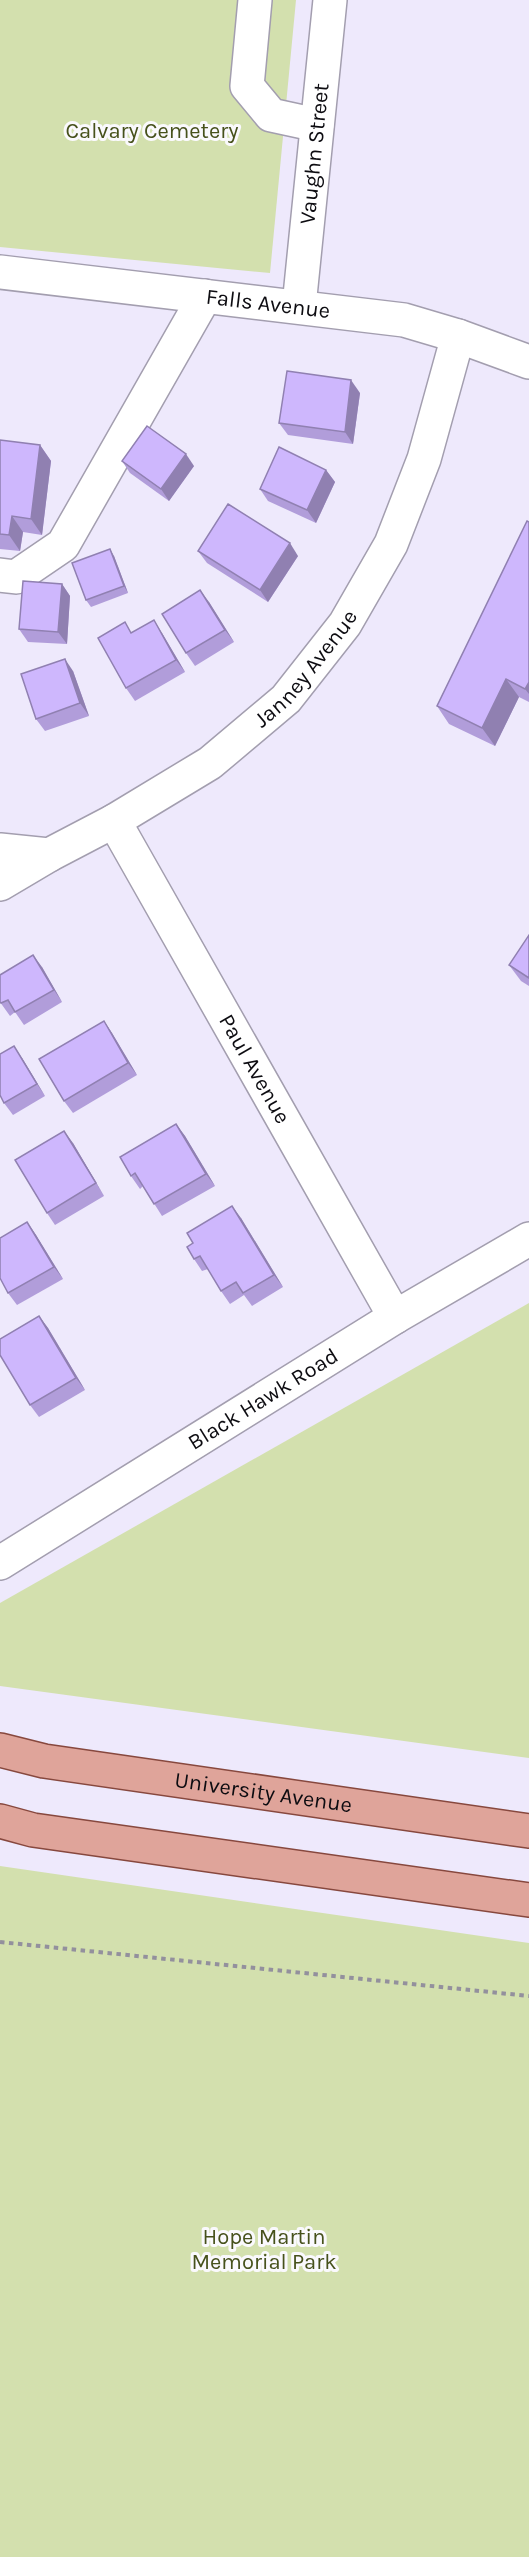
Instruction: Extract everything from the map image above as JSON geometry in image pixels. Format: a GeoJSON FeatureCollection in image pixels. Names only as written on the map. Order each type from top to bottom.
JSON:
{"type":"FeatureCollection","features":[{"type":"Feature","properties":{"kind":"main road","name":"University Avenue"},"geometry":{"type":"LineString","coordinates":[[0,1750],[45,1761],[529,1831]]}},
{"type":"Feature","properties":{"kind":"main road"},"geometry":{"type":"LineString","coordinates":[[0,1821],[33,1830],[529,1900]]}},
{"type":"Feature","properties":{"kind":"street"},"geometry":{"type":"LineString","coordinates":[[255,0],[246,86],[271,115],[317,125]]}},
{"type":"Feature","properties":{"kind":"street","name":"Vaughn Street"},"geometry":{"type":"LineString","coordinates":[[299,306],[330,0]]}},
{"type":"Feature","properties":{"kind":"street","name":"Falls Avenue"},"geometry":{"type":"LineString","coordinates":[[0,273],[404,320],[458,336],[529,362]]}},
{"type":"Feature","properties":{"kind":"street"},"geometry":{"type":"LineString","coordinates":[[0,575],[16,577],[63,545],[205,296]]}},
{"type":"Feature","properties":{"kind":"street","name":"Janney Avenue"},"geometry":{"type":"LineString","coordinates":[[0,884],[114,821],[210,763],[286,699],[345,624],[395,533],[424,459],[458,336]]}},
{"type":"Feature","properties":{"kind":"street","name":"Paul Avenue"},"geometry":{"type":"LineString","coordinates":[[114,821],[395,1317]]}},
{"type":"Feature","properties":{"kind":"street"},"geometry":{"type":"LineString","coordinates":[[0,850],[49,855]]}},
{"type":"Feature","properties":{"kind":"street","name":"Black Hawk Road"},"geometry":{"type":"LineString","coordinates":[[0,1563],[395,1317],[529,1239]]}},
{"type":"Feature","properties":{"kind":"path"},"geometry":{"type":"LineString","coordinates":[[0,1942],[529,1996]]}},
{"type":"Feature","properties":{"kind":"green space","name":"Calvary Cemetery"},"geometry":{"type":"Polygon","coordinates":[[[0,0],[296,0],[270,273],[0,247],[0,0]]]}},
{"type":"Feature","properties":{"kind":"green space"},"geometry":{"type":"Polygon","coordinates":[[[529,1303],[529,1758],[0,1686],[0,1603],[529,1303]]]}},
{"type":"Feature","properties":{"kind":"green space","name":"Hope Martin Memorial Park"},"geometry":{"type":"Polygon","coordinates":[[[0,1866],[529,1943],[529,2557],[0,2557],[0,1866]]]}},
{"type":"Feature","properties":{"kind":"building"},"geometry":{"type":"Polygon","coordinates":[[[287,371],[351,380],[345,432],[279,423],[287,371]]]}},
{"type":"Feature","properties":{"kind":"building"},"geometry":{"type":"Polygon","coordinates":[[[147,426],[186,454],[161,489],[122,461],[147,426]]]}},
{"type":"Feature","properties":{"kind":"building"},"geometry":{"type":"Polygon","coordinates":[[[0,440],[40,445],[31,519],[12,516],[9,535],[0,534],[0,440]]]}},
{"type":"Feature","properties":{"kind":"building"},"geometry":{"type":"Polygon","coordinates":[[[279,447],[326,470],[307,510],[260,489],[279,447]]]}},
{"type":"Feature","properties":{"kind":"building"},"geometry":{"type":"Polygon","coordinates":[[[228,504],[290,543],[260,590],[198,551],[228,504]]]}},
{"type":"Feature","properties":{"kind":"building"},"geometry":{"type":"Polygon","coordinates":[[[527,521],[529,522],[529,682],[525,689],[506,679],[482,728],[437,706],[527,521]]]}},
{"type":"Feature","properties":{"kind":"building"},"geometry":{"type":"Polygon","coordinates":[[[110,549],[124,586],[86,600],[72,563],[110,549]]]}},
{"type":"Feature","properties":{"kind":"building"},"geometry":{"type":"Polygon","coordinates":[[[23,581],[62,584],[58,632],[19,629],[23,581]]]}},
{"type":"Feature","properties":{"kind":"building"},"geometry":{"type":"Polygon","coordinates":[[[200,590],[225,630],[186,653],[162,614],[200,590]]]}},
{"type":"Feature","properties":{"kind":"building"},"geometry":{"type":"Polygon","coordinates":[[[154,620],[176,660],[126,688],[98,638],[125,622],[131,633],[154,620]]]}},
{"type":"Feature","properties":{"kind":"building"},"geometry":{"type":"Polygon","coordinates":[[[65,659],[80,703],[36,719],[21,674],[65,659]]]}},
{"type":"Feature","properties":{"kind":"building"},"geometry":{"type":"Polygon","coordinates":[[[529,935],[529,978],[509,965],[529,935]]]}},
{"type":"Feature","properties":{"kind":"building"},"geometry":{"type":"Polygon","coordinates":[[[33,955],[54,990],[15,1012],[8,1000],[0,1002],[0,975],[33,955]]]}},
{"type":"Feature","properties":{"kind":"building"},"geometry":{"type":"Polygon","coordinates":[[[104,1021],[128,1063],[64,1101],[39,1059],[104,1021]]]}},
{"type":"Feature","properties":{"kind":"building"},"geometry":{"type":"Polygon","coordinates":[[[14,1046],[37,1084],[4,1103],[0,1095],[0,1054],[14,1046]]]}},
{"type":"Feature","properties":{"kind":"building"},"geometry":{"type":"Polygon","coordinates":[[[176,1124],[206,1174],[154,1204],[135,1173],[131,1176],[120,1157],[176,1124]]]}},
{"type":"Feature","properties":{"kind":"building"},"geometry":{"type":"Polygon","coordinates":[[[64,1131],[96,1183],[47,1213],[15,1160],[64,1131]]]}},
{"type":"Feature","properties":{"kind":"building"},"geometry":{"type":"Polygon","coordinates":[[[232,1206],[274,1275],[243,1293],[236,1282],[221,1291],[200,1256],[194,1259],[187,1247],[193,1243],[187,1233],[232,1206]]]}},
{"type":"Feature","properties":{"kind":"building"},"geometry":{"type":"Polygon","coordinates":[[[27,1222],[54,1267],[8,1293],[0,1278],[0,1238],[27,1222]]]}},
{"type":"Feature","properties":{"kind":"building"},"geometry":{"type":"Polygon","coordinates":[[[39,1316],[76,1378],[30,1405],[0,1355],[0,1339],[39,1316]]]}}]}
